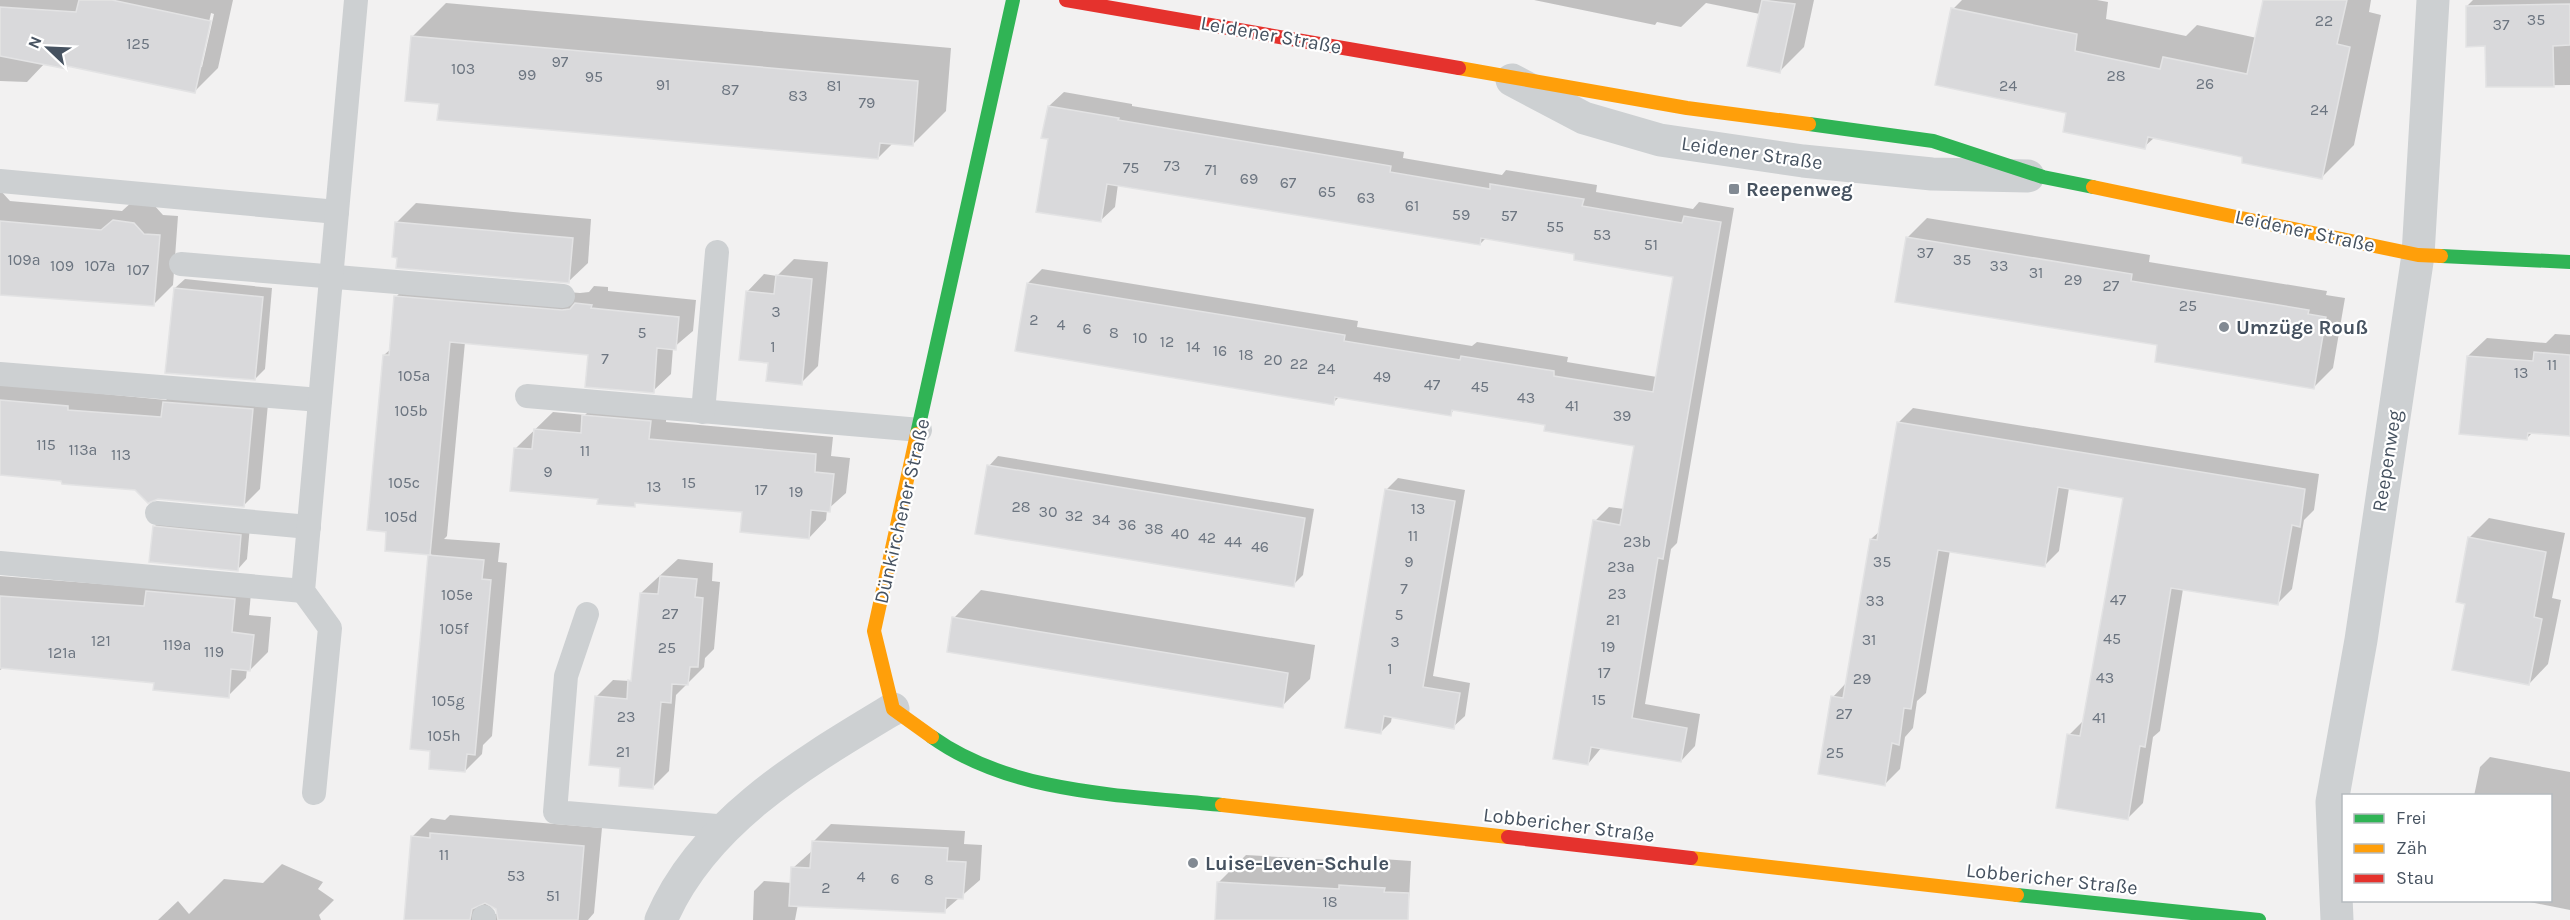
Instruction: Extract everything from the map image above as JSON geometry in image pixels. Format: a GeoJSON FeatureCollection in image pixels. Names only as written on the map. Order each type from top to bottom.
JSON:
{"type":"FeatureCollection","features":[{"type":"Feature","properties":{"kind":"street","name":"Dünkirchener Straße"},"geometry":{"type":"LineString","coordinates":[[893,709],[874,631],[1013,0]]}},
{"type":"Feature","properties":{"kind":"street","name":"Leidener Straße"},"geometry":{"type":"LineString","coordinates":[[1066,0],[1402,57],[1511,79],[1584,118],[1660,140],[1803,161],[1932,174],[2043,177],[2418,255],[2570,262]]}},
{"type":"Feature","properties":{"kind":"street","name":"Reepenweg"},"geometry":{"type":"LineString","coordinates":[[2337,920],[2332,802],[2361,640],[2418,255],[2433,0]]}},
{"type":"Feature","properties":{"kind":"street"},"geometry":{"type":"LineString","coordinates":[[661,920],[677,889],[728,827],[793,770],[893,709]]}},
{"type":"Feature","properties":{"kind":"street","name":"Lobbericher Straße"},"geometry":{"type":"LineString","coordinates":[[893,709],[949,749],[1000,772],[1085,791],[2098,913],[2259,920]]}},
{"type":"Feature","properties":{"kind":"lane"},"geometry":{"type":"LineString","coordinates":[[314,793],[330,628],[303,591],[356,0]]}},
{"type":"Feature","properties":{"kind":"lane"},"geometry":{"type":"LineString","coordinates":[[0,181],[338,212]]}},
{"type":"Feature","properties":{"kind":"lane"},"geometry":{"type":"LineString","coordinates":[[703,412],[717,252]]}},
{"type":"Feature","properties":{"kind":"lane"},"geometry":{"type":"LineString","coordinates":[[181,264],[562,296]]}},
{"type":"Feature","properties":{"kind":"lane"},"geometry":{"type":"LineString","coordinates":[[0,374],[320,400]]}},
{"type":"Feature","properties":{"kind":"lane"},"geometry":{"type":"LineString","coordinates":[[527,396],[920,430]]}},
{"type":"Feature","properties":{"kind":"lane"},"geometry":{"type":"LineString","coordinates":[[156,513],[309,527]]}},
{"type":"Feature","properties":{"kind":"lane"},"geometry":{"type":"LineString","coordinates":[[0,563],[303,591]]}},
{"type":"Feature","properties":{"kind":"lane"},"geometry":{"type":"LineString","coordinates":[[587,614],[566,676],[555,812],[728,827]]}},
{"type":"Feature","properties":{"kind":"building"},"geometry":{"type":"Polygon","coordinates":[[[79,0],[112,0],[211,21],[195,93],[67,66],[67,69],[0,56],[0,7],[76,12],[79,0]]]}},
{"type":"Feature","properties":{"kind":"building"},"geometry":{"type":"Polygon","coordinates":[[[1762,0],[1795,4],[1780,73],[1747,66],[1762,0]]]}},
{"type":"Feature","properties":{"kind":"building"},"geometry":{"type":"Polygon","coordinates":[[[2263,0],[2347,0],[2337,44],[2350,47],[2322,179],[2242,163],[2242,157],[2148,137],[2145,149],[2063,132],[2066,113],[1935,85],[1951,8],[2077,34],[2075,51],[2160,69],[2163,57],[2247,74],[2263,0]]]}},
{"type":"Feature","properties":{"kind":"building"},"geometry":{"type":"Polygon","coordinates":[[[2570,4],[2570,45],[2553,46],[2554,87],[2486,87],[2485,46],[2466,47],[2466,6],[2570,4]]]}},
{"type":"Feature","properties":{"kind":"building"},"geometry":{"type":"Polygon","coordinates":[[[411,36],[918,81],[913,146],[880,143],[878,159],[437,120],[439,104],[405,101],[411,36]]]}},
{"type":"Feature","properties":{"kind":"building"},"geometry":{"type":"Polygon","coordinates":[[[1048,106],[1391,166],[1390,172],[1490,189],[1490,184],[1584,199],[1582,206],[1682,223],[1684,216],[1721,222],[1663,559],[1658,558],[1632,718],[1687,728],[1681,762],[1591,747],[1588,765],[1553,759],[1593,520],[1620,525],[1634,446],[1544,431],[1545,425],[1452,410],[1451,416],[1335,397],[1334,405],[1015,351],[1027,283],[1345,335],[1344,341],[1460,360],[1461,356],[1554,371],[1554,376],[1653,392],[1673,277],[1574,260],[1574,254],[1481,238],[1480,245],[1107,184],[1101,222],[1036,212],[1048,139],[1041,138],[1048,106]]]}},
{"type":"Feature","properties":{"kind":"building"},"geometry":{"type":"Polygon","coordinates":[[[113,220],[134,223],[144,234],[160,235],[154,306],[0,295],[0,221],[101,230],[113,220]]]}},
{"type":"Feature","properties":{"kind":"building"},"geometry":{"type":"Polygon","coordinates":[[[395,222],[573,238],[569,283],[396,268],[397,258],[392,257],[395,222]]]}},
{"type":"Feature","properties":{"kind":"building"},"geometry":{"type":"Polygon","coordinates":[[[1906,237],[2132,274],[2131,281],[2309,310],[2308,314],[2326,317],[2314,389],[2155,362],[2157,345],[1895,302],[1906,237]]]}},
{"type":"Feature","properties":{"kind":"building"},"geometry":{"type":"Polygon","coordinates":[[[776,275],[812,279],[802,385],[766,381],[768,363],[739,360],[746,291],[774,294],[776,275]]]}},
{"type":"Feature","properties":{"kind":"building"},"geometry":{"type":"Polygon","coordinates":[[[174,288],[263,297],[255,380],[165,373],[174,288]]]}},
{"type":"Feature","properties":{"kind":"building"},"geometry":{"type":"Polygon","coordinates":[[[394,296],[562,310],[570,309],[575,303],[592,305],[591,308],[679,317],[676,350],[657,348],[654,393],[585,387],[588,355],[450,342],[430,555],[385,551],[386,532],[367,530],[383,355],[389,355],[394,296]]]}},
{"type":"Feature","properties":{"kind":"building"},"geometry":{"type":"Polygon","coordinates":[[[2534,352],[2570,355],[2570,436],[2528,433],[2527,440],[2459,434],[2467,356],[2533,361],[2534,352]]]}},
{"type":"Feature","properties":{"kind":"building"},"geometry":{"type":"Polygon","coordinates":[[[0,400],[68,406],[68,410],[161,417],[163,402],[253,409],[244,507],[158,499],[148,503],[135,490],[62,484],[61,481],[0,475],[0,400]]]}},
{"type":"Feature","properties":{"kind":"building"},"geometry":{"type":"Polygon","coordinates":[[[582,415],[651,421],[649,439],[816,454],[815,472],[834,474],[830,512],[811,510],[809,539],[740,532],[742,512],[635,503],[635,507],[597,504],[598,499],[510,491],[514,448],[532,449],[534,429],[581,433],[582,415]]]}},
{"type":"Feature","properties":{"kind":"building"},"geometry":{"type":"Polygon","coordinates":[[[1897,422],[2305,489],[2300,527],[2292,525],[2278,605],[2171,588],[2145,747],[2140,746],[2128,820],[2056,808],[2067,734],[2080,736],[2123,498],[2058,487],[2045,567],[1938,550],[1911,709],[1904,708],[1899,745],[1892,743],[1885,786],[1818,774],[1831,696],[1843,698],[1870,539],[1877,540],[1897,422]]]}},
{"type":"Feature","properties":{"kind":"building"},"geometry":{"type":"Polygon","coordinates":[[[987,465],[1305,518],[1294,587],[975,534],[987,465]]]}},
{"type":"Feature","properties":{"kind":"building"},"geometry":{"type":"Polygon","coordinates":[[[1385,489],[1455,501],[1423,687],[1460,693],[1454,729],[1384,716],[1381,734],[1345,728],[1385,489]]]}},
{"type":"Feature","properties":{"kind":"building"},"geometry":{"type":"Polygon","coordinates":[[[153,526],[241,535],[238,571],[149,562],[153,526]]]}},
{"type":"Feature","properties":{"kind":"building"},"geometry":{"type":"Polygon","coordinates":[[[2468,537],[2546,552],[2534,617],[2542,619],[2529,685],[2452,670],[2465,604],[2456,602],[2468,537]]]}},
{"type":"Feature","properties":{"kind":"building"},"geometry":{"type":"Polygon","coordinates":[[[428,555],[484,560],[482,579],[491,580],[475,755],[467,754],[465,772],[429,769],[430,751],[410,749],[428,555]]]}},
{"type":"Feature","properties":{"kind":"building"},"geometry":{"type":"Polygon","coordinates":[[[660,576],[697,579],[695,597],[703,598],[698,667],[690,667],[688,685],[672,684],[671,703],[661,702],[653,789],[619,786],[620,768],[589,765],[595,696],[627,699],[640,593],[658,594],[660,576]]]}},
{"type":"Feature","properties":{"kind":"building"},"geometry":{"type":"Polygon","coordinates":[[[146,591],[235,599],[232,632],[254,635],[250,671],[231,669],[229,698],[153,690],[154,683],[0,668],[0,596],[144,606],[146,591]]]}},
{"type":"Feature","properties":{"kind":"building"},"geometry":{"type":"Polygon","coordinates":[[[952,617],[1288,673],[1283,708],[947,652],[952,617]]]}},
{"type":"Feature","properties":{"kind":"building"},"geometry":{"type":"Polygon","coordinates":[[[430,833],[584,846],[578,920],[498,920],[496,909],[485,903],[472,909],[470,920],[404,920],[411,836],[430,838],[430,833]]]}},
{"type":"Feature","properties":{"kind":"building"},"geometry":{"type":"Polygon","coordinates":[[[812,841],[948,848],[947,861],[966,862],[963,899],[946,898],[945,913],[789,906],[791,867],[810,868],[812,841]]]}},
{"type":"Feature","properties":{"kind":"building"},"geometry":{"type":"Polygon","coordinates":[[[1217,882],[1339,889],[1339,885],[1385,888],[1384,892],[1409,893],[1408,920],[1215,920],[1217,882]]]}},
{"type":"Feature","properties":{"kind":"traffic: fast"},"geometry":{"type":"LineString","coordinates":[[917,434],[1013,0]]}},
{"type":"Feature","properties":{"kind":"traffic: fast"},"geometry":{"type":"LineString","coordinates":[[1809,124],[1933,141],[2043,177],[2093,187]]}},
{"type":"Feature","properties":{"kind":"traffic: fast"},"geometry":{"type":"LineString","coordinates":[[2441,256],[2570,262]]}},
{"type":"Feature","properties":{"kind":"traffic: fast"},"geometry":{"type":"LineString","coordinates":[[932,737],[964,756],[998,771],[1034,781],[1109,794],[1222,805]]}},
{"type":"Feature","properties":{"kind":"traffic: fast"},"geometry":{"type":"LineString","coordinates":[[2017,895],[2259,920]]}},
{"type":"Feature","properties":{"kind":"traffic: slow"},"geometry":{"type":"LineString","coordinates":[[1459,68],[1687,108],[1809,124]]}},
{"type":"Feature","properties":{"kind":"traffic: slow"},"geometry":{"type":"LineString","coordinates":[[2093,187],[2418,255],[2441,256]]}},
{"type":"Feature","properties":{"kind":"traffic: slow"},"geometry":{"type":"LineString","coordinates":[[917,434],[874,631],[893,709],[932,737]]}},
{"type":"Feature","properties":{"kind":"traffic: slow"},"geometry":{"type":"LineString","coordinates":[[1222,805],[1508,837]]}},
{"type":"Feature","properties":{"kind":"traffic: slow"},"geometry":{"type":"LineString","coordinates":[[1691,858],[2017,895]]}},
{"type":"Feature","properties":{"kind":"traffic: jam"},"geometry":{"type":"LineString","coordinates":[[1066,0],[1459,68]]}},
{"type":"Feature","properties":{"kind":"traffic: jam"},"geometry":{"type":"LineString","coordinates":[[1508,837],[1691,858]]}},
{"type":"Feature","properties":{"kind":"place","name":"Reepenweg"},"geometry":{"type":"Point","coordinates":[1734,189]}},
{"type":"Feature","properties":{"kind":"place","name":"Umzüge Rouß"},"geometry":{"type":"Point","coordinates":[2224,327]}},
{"type":"Feature","properties":{"kind":"place","name":"Luise-Leven-Schule"},"geometry":{"type":"Point","coordinates":[1193,863]}}]}
